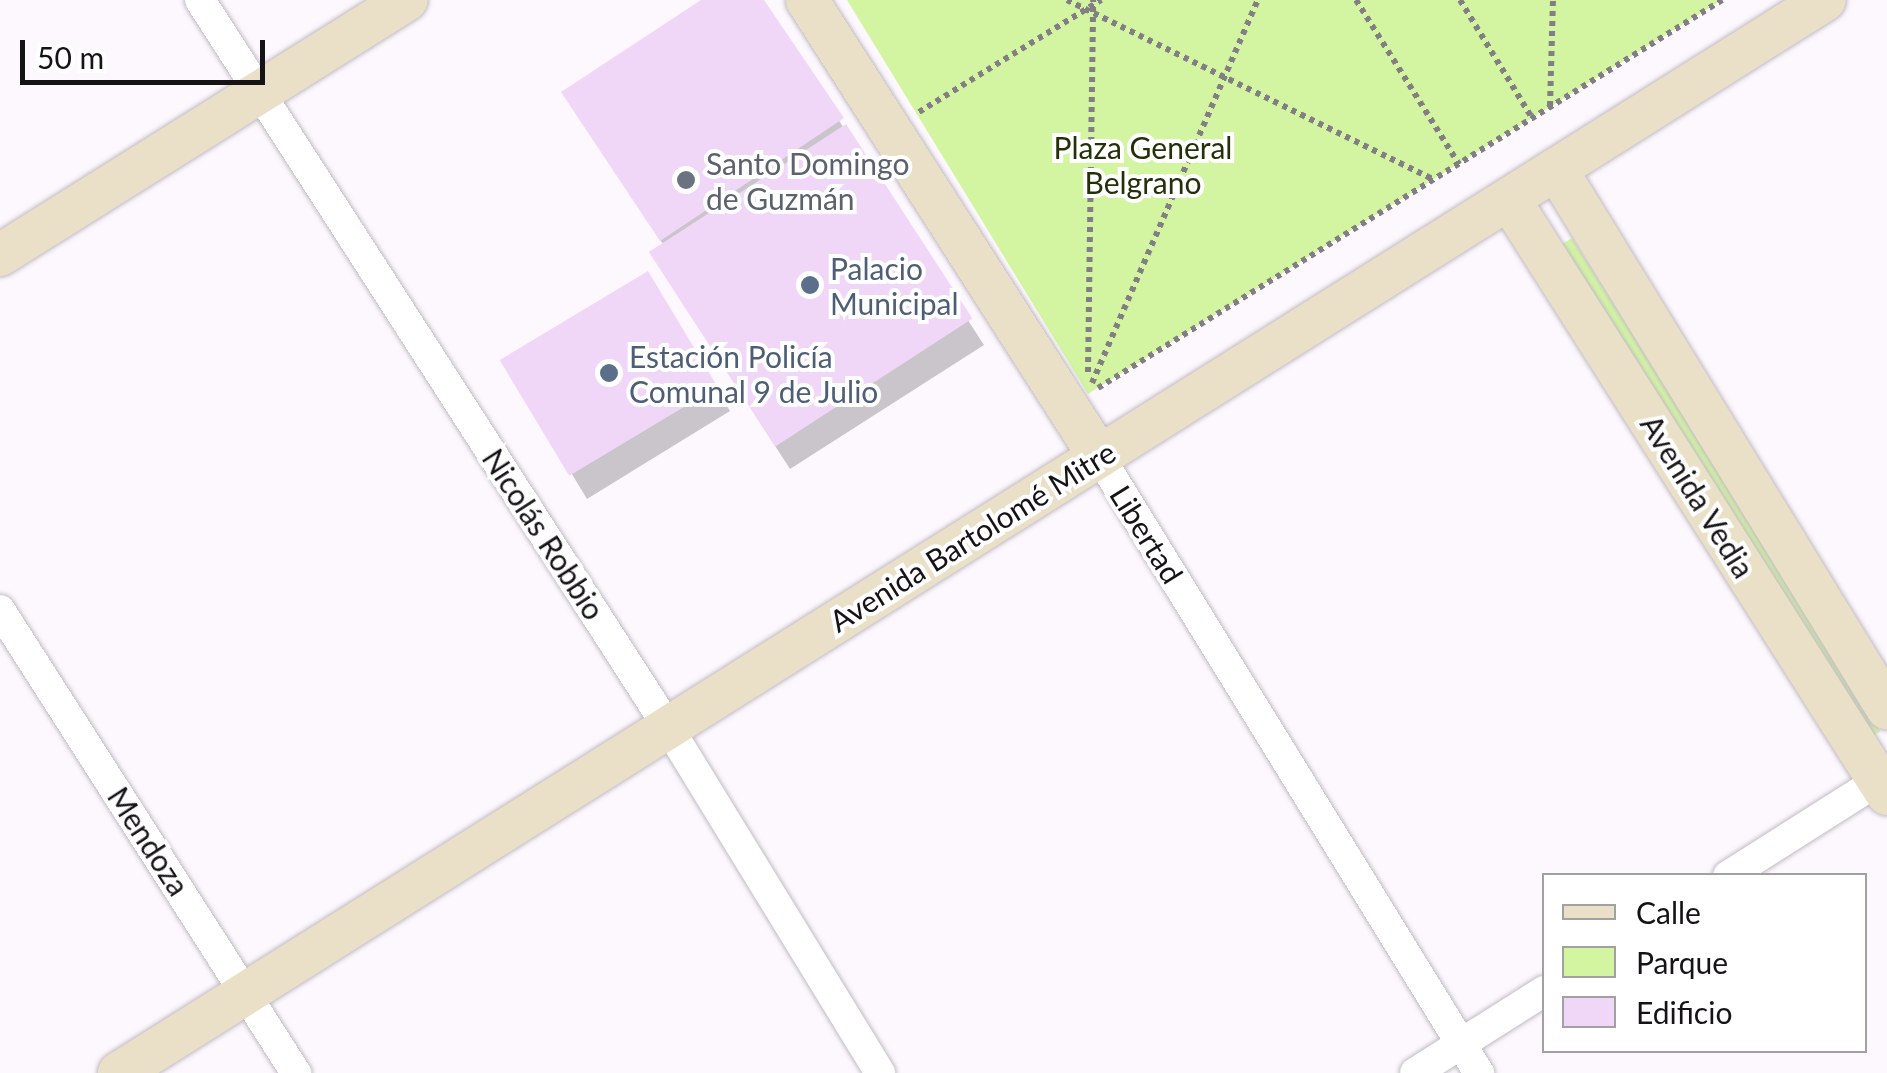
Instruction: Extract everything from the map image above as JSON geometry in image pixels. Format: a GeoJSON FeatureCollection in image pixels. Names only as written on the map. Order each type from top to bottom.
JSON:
{"type":"FeatureCollection","features":[{"type":"Feature","properties":{"kind":"main road"},"geometry":{"type":"LineString","coordinates":[[0,256],[407,0]]}},
{"type":"Feature","properties":{"kind":"main road","name":"Libertad"},"geometry":{"type":"LineString","coordinates":[[807,0],[1099,456]]}},
{"type":"Feature","properties":{"kind":"main road","name":"Avenida Bartolomé Mitre"},"geometry":{"type":"LineString","coordinates":[[119,1073],[1825,0]]}},
{"type":"Feature","properties":{"kind":"main road","name":"Avenida Vedia"},"geometry":{"type":"LineString","coordinates":[[1556,169],[1887,708]]}},
{"type":"Feature","properties":{"kind":"main road","name":"Avenida Vedia"},"geometry":{"type":"LineString","coordinates":[[1508,199],[1884,783]]}},
{"type":"Feature","properties":{"kind":"street","name":"Nicolás Robbio"},"geometry":{"type":"LineString","coordinates":[[200,0],[668,727],[880,1073]]}},
{"type":"Feature","properties":{"kind":"street","name":"Libertad"},"geometry":{"type":"LineString","coordinates":[[1099,456],[1479,1073]]}},
{"type":"Feature","properties":{"kind":"street","name":"Mendoza"},"geometry":{"type":"LineString","coordinates":[[0,610],[296,1073]]}},
{"type":"Feature","properties":{"kind":"street"},"geometry":{"type":"LineString","coordinates":[[1733,873],[1884,783]]}},
{"type":"Feature","properties":{"kind":"street"},"geometry":{"type":"LineString","coordinates":[[1415,1073],[1542,992]]}},
{"type":"Feature","properties":{"kind":"path"},"geometry":{"type":"LineString","coordinates":[[1068,0],[1091,7],[1434,179]]}},
{"type":"Feature","properties":{"kind":"path"},"geometry":{"type":"LineString","coordinates":[[917,114],[1101,0]]}},
{"type":"Feature","properties":{"kind":"path"},"geometry":{"type":"LineString","coordinates":[[1088,394],[1258,0]]}},
{"type":"Feature","properties":{"kind":"path"},"geometry":{"type":"LineString","coordinates":[[1356,0],[1459,164]]}},
{"type":"Feature","properties":{"kind":"path"},"geometry":{"type":"LineString","coordinates":[[1460,0],[1532,118]]}},
{"type":"Feature","properties":{"kind":"path"},"geometry":{"type":"LineString","coordinates":[[1550,107],[1553,0]]}},
{"type":"Feature","properties":{"kind":"path"},"geometry":{"type":"LineString","coordinates":[[1088,394],[1722,0]]}},
{"type":"Feature","properties":{"kind":"path"},"geometry":{"type":"LineString","coordinates":[[1088,394],[1091,7]]}},
{"type":"Feature","properties":{"kind":"green space","name":"Plaza General Belgrano"},"geometry":{"type":"Polygon","coordinates":[[[847,0],[1722,0],[1088,394],[847,0]]]}},
{"type":"Feature","properties":{"kind":"green space"},"geometry":{"type":"Polygon","coordinates":[[[1572,238],[1880,732],[1871,737],[1563,244],[1572,238]]]}},
{"type":"Feature","properties":{"kind":"building","name":"Santo Domingo de Guzmán"},"geometry":{"type":"Polygon","coordinates":[[[701,0],[764,0],[844,118],[660,241],[561,92],[701,0]]]}},
{"type":"Feature","properties":{"kind":"building","name":"Palacio Municipal"},"geometry":{"type":"Polygon","coordinates":[[[846,124],[972,319],[775,447],[649,252],[846,124]]]}},
{"type":"Feature","properties":{"kind":"building","name":"Estación Policía Comunal 9 de Julio"},"geometry":{"type":"Polygon","coordinates":[[[648,271],[718,387],[569,476],[500,360],[648,271]]]}},
{"type":"Feature","properties":{"kind":"place","name":"Santo Domingo de Guzmán"},"geometry":{"type":"Point","coordinates":[686,180]}},
{"type":"Feature","properties":{"kind":"place","name":"Palacio Municipal"},"geometry":{"type":"Point","coordinates":[810,285]}},
{"type":"Feature","properties":{"kind":"place","name":"Estación Policía Comunal 9 de Julio"},"geometry":{"type":"Point","coordinates":[609,373]}}]}
